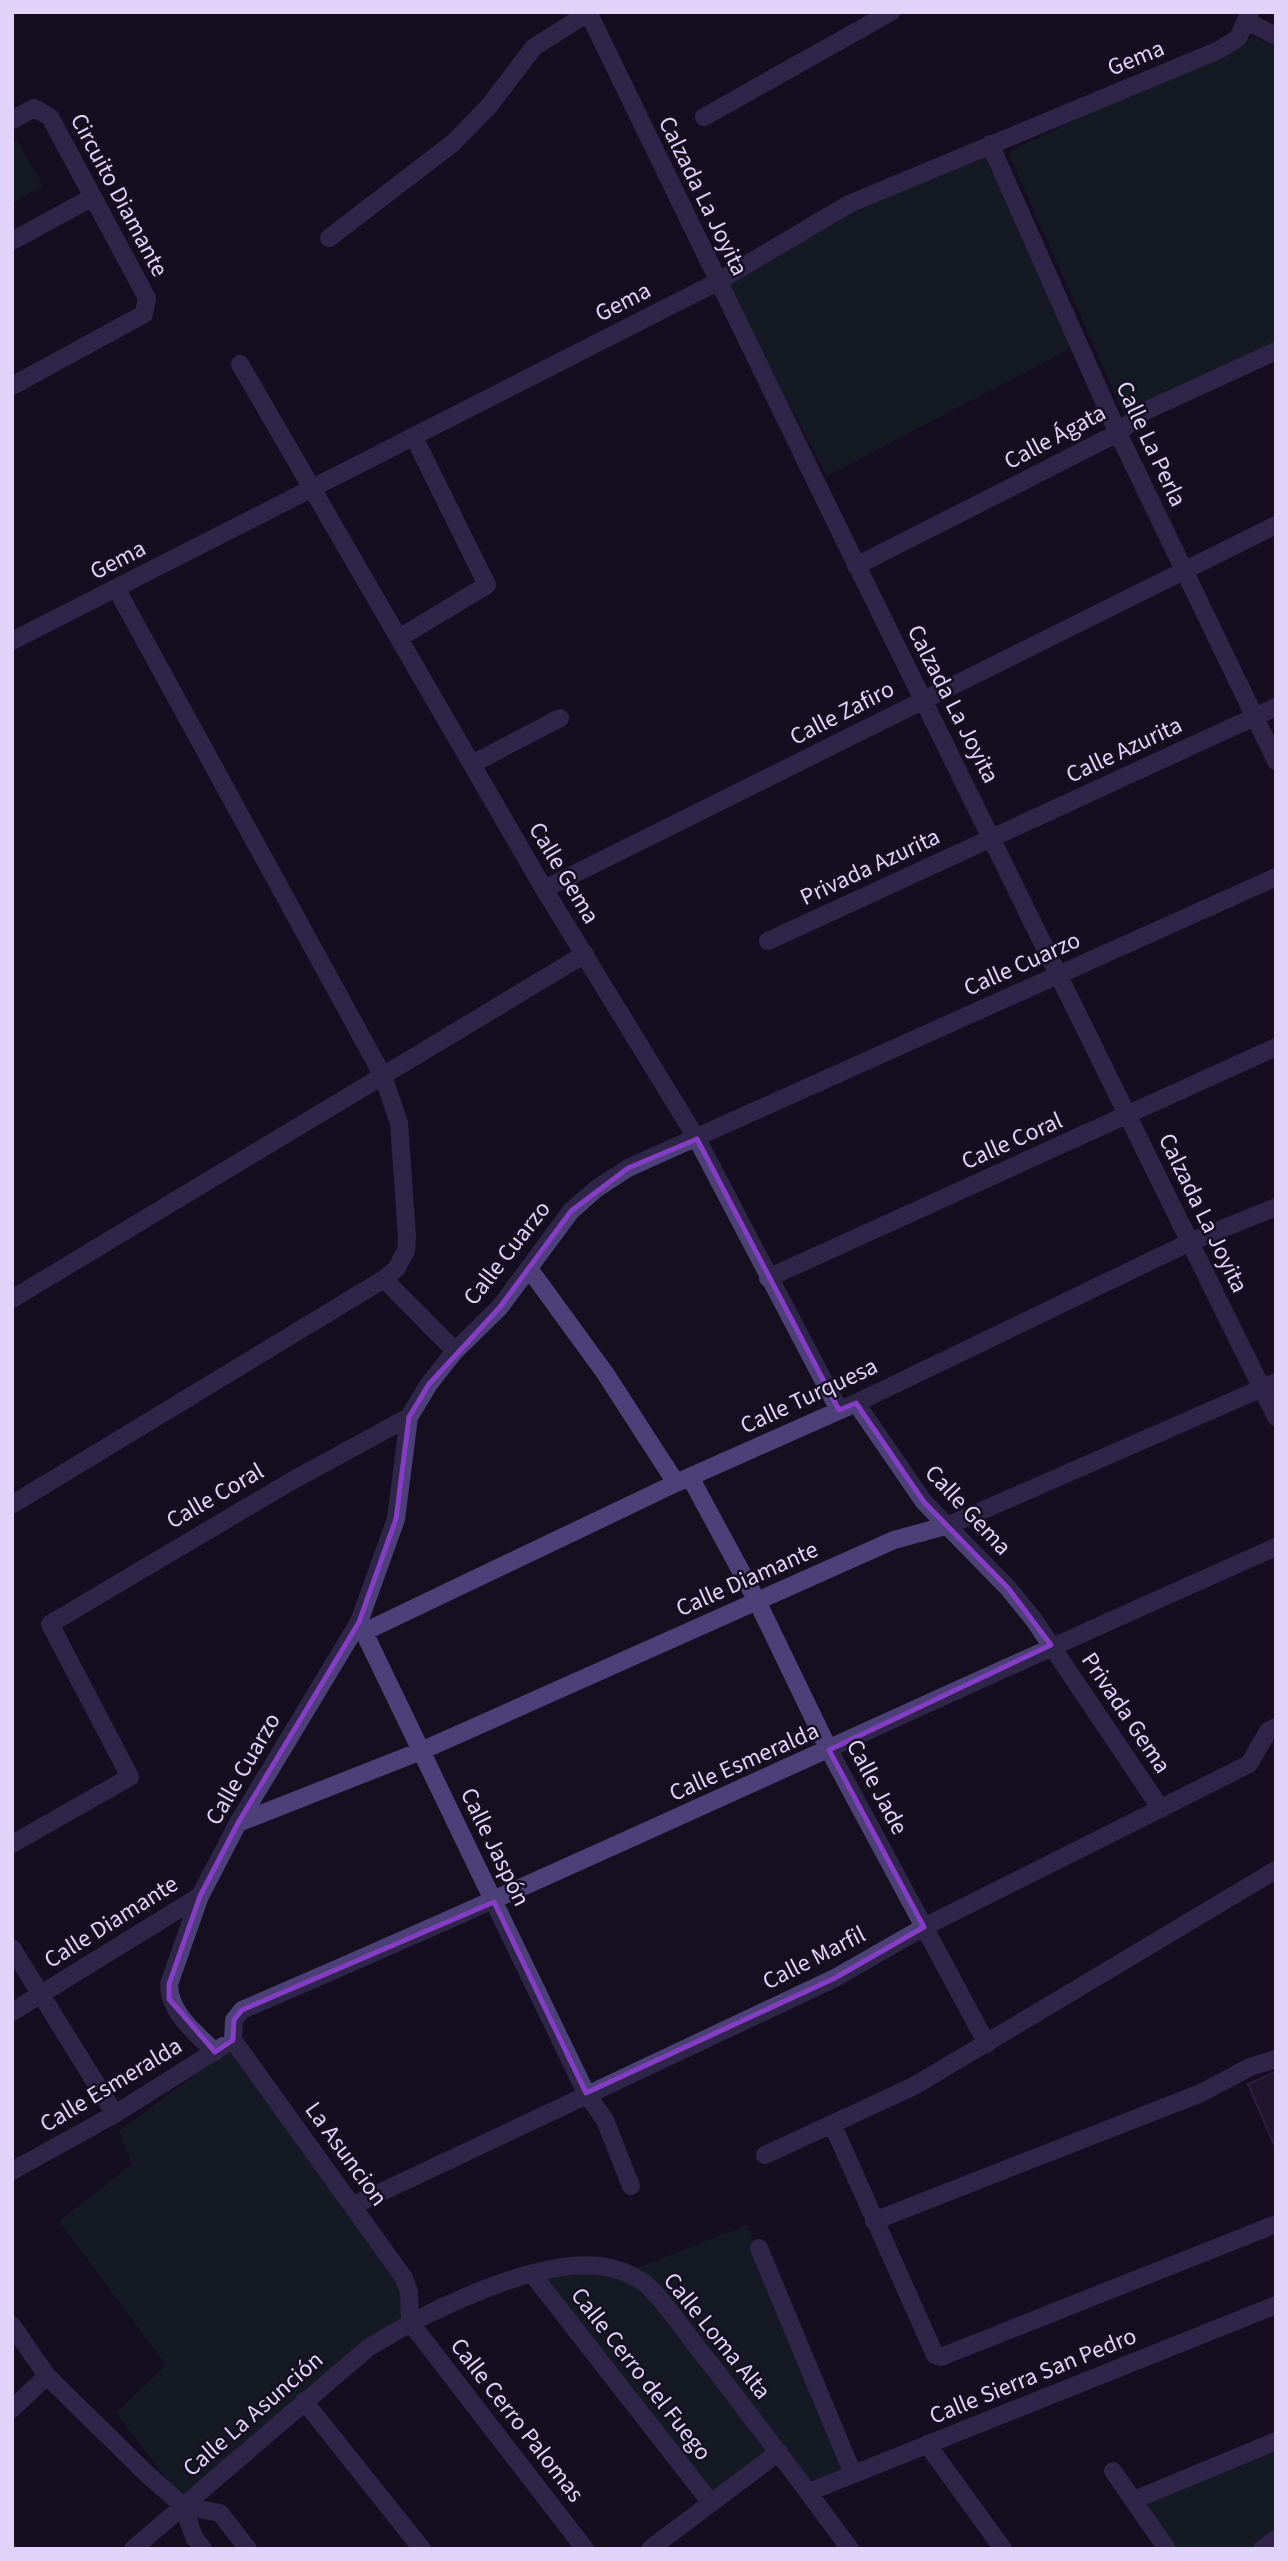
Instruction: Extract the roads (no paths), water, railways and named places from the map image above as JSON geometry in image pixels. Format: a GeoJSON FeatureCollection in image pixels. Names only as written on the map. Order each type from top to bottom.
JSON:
{"type":"FeatureCollection","features":[{"type":"Feature","properties":{"kind":"street"},"geometry":{"type":"LineString","coordinates":[[704,117],[891,12]]}},
{"type":"Feature","properties":{"kind":"street"},"geometry":{"type":"LineString","coordinates":[[329,238],[453,143],[489,106],[534,47],[588,13]]}},
{"type":"Feature","properties":{"kind":"street","name":"Calzada La Joyita"},"geometry":{"type":"LineString","coordinates":[[588,13],[856,566],[1190,1242],[1269,1386],[1276,1417]]}},
{"type":"Feature","properties":{"kind":"street"},"geometry":{"type":"LineString","coordinates":[[1249,17],[1276,36]]}},
{"type":"Feature","properties":{"kind":"street","name":"Gema"},"geometry":{"type":"LineString","coordinates":[[12,641],[717,282],[849,205],[1219,50],[1238,38],[1249,17]]}},
{"type":"Feature","properties":{"kind":"street","name":"Circuito Diamante"},"geometry":{"type":"LineString","coordinates":[[12,120],[34,108],[47,114],[147,298],[144,314],[12,386]]}},
{"type":"Feature","properties":{"kind":"street","name":"Calle La Perla"},"geometry":{"type":"LineString","coordinates":[[990,144],[1118,433],[1276,761]]}},
{"type":"Feature","properties":{"kind":"street"},"geometry":{"type":"LineString","coordinates":[[12,241],[93,197]]}},
{"type":"Feature","properties":{"kind":"street","name":"Calle Ágata"},"geometry":{"type":"LineString","coordinates":[[856,566],[1118,433],[1143,412],[1276,351]]}},
{"type":"Feature","properties":{"kind":"street","name":"Calle Gema"},"geometry":{"type":"LineString","coordinates":[[240,365],[544,889],[696,1139],[768,1278],[847,1407],[924,1502],[1008,1588],[1051,1645]]}},
{"type":"Feature","properties":{"kind":"street"},"geometry":{"type":"LineString","coordinates":[[399,638],[487,585],[414,437]]}},
{"type":"Feature","properties":{"kind":"street","name":"Calle Zafiro"},"geometry":{"type":"LineString","coordinates":[[544,889],[1276,525]]}},
{"type":"Feature","properties":{"kind":"street"},"geometry":{"type":"LineString","coordinates":[[13,1504],[384,1279],[397,1268],[406,1250],[405,1171],[399,1123],[383,1076],[116,588]]}},
{"type":"Feature","properties":{"kind":"street","name":"Calle Azurita"},"geometry":{"type":"LineString","coordinates":[[992,837],[1276,707]]}},
{"type":"Feature","properties":{"kind":"street"},"geometry":{"type":"LineString","coordinates":[[472,764],[560,718]]}},
{"type":"Feature","properties":{"kind":"street","name":"Privada Azurita"},"geometry":{"type":"LineString","coordinates":[[768,941],[992,837]]}},
{"type":"Feature","properties":{"kind":"street","name":"Calle Cuarzo"},"geometry":{"type":"LineString","coordinates":[[215,2052],[187,2024],[169,1999],[169,1984],[200,1896],[238,1823],[361,1627],[396,1519],[409,1417],[456,1351],[500,1307],[530,1270],[546,1241],[571,1211],[596,1189],[628,1168],[1276,877]]}},
{"type":"Feature","properties":{"kind":"street"},"geometry":{"type":"LineString","coordinates":[[12,1299],[585,954]]}},
{"type":"Feature","properties":{"kind":"street","name":"Calle Coral"},"geometry":{"type":"LineString","coordinates":[[768,1278],[1276,1047]]}},
{"type":"Feature","properties":{"kind":"street","name":"Calle Turquesa"},"geometry":{"type":"LineString","coordinates":[[361,1627],[847,1407],[1190,1242],[1276,1206]]}},
{"type":"Feature","properties":{"kind":"street","name":"Calle Jade"},"geometry":{"type":"LineString","coordinates":[[530,1270],[683,1480],[757,1601],[829,1750],[987,2044]]}},
{"type":"Feature","properties":{"kind":"street"},"geometry":{"type":"LineString","coordinates":[[384,1279],[456,1351]]}},
{"type":"Feature","properties":{"kind":"street","name":"Calle Diamante"},"geometry":{"type":"LineString","coordinates":[[238,1823],[421,1751],[894,1540],[949,1525],[1269,1386]]}},
{"type":"Feature","properties":{"kind":"street","name":"Calle Coral"},"geometry":{"type":"LineString","coordinates":[[12,1844],[130,1777],[50,1624],[216,1524],[409,1417]]}},
{"type":"Feature","properties":{"kind":"street","name":"Calle Esmeralda"},"geometry":{"type":"LineString","coordinates":[[12,2171],[115,2114],[233,2040],[234,2020],[242,2010],[494,1902],[829,1750],[1051,1645],[1276,1547]]}},
{"type":"Feature","properties":{"kind":"street","name":"Calle Jaspón"},"geometry":{"type":"LineString","coordinates":[[361,1627],[586,2093],[606,2120],[631,2186]]}},
{"type":"Feature","properties":{"kind":"street","name":"Privada Gema"},"geometry":{"type":"LineString","coordinates":[[1051,1645],[1161,1809]]}},
{"type":"Feature","properties":{"kind":"street","name":"Calle Marfil"},"geometry":{"type":"LineString","coordinates":[[354,2204],[835,1978],[924,1927],[1249,1764],[1268,1731],[1276,1727]]}},
{"type":"Feature","properties":{"kind":"street"},"geometry":{"type":"LineString","coordinates":[[765,2155],[833,2126],[987,2044],[1276,1870]]}},
{"type":"Feature","properties":{"kind":"street","name":"Calle Diamante"},"geometry":{"type":"LineString","coordinates":[[12,2012],[200,1896]]}},
{"type":"Feature","properties":{"kind":"street"},"geometry":{"type":"LineString","coordinates":[[12,1948],[115,2114]]}},
{"type":"Feature","properties":{"kind":"street","name":"La Asuncion"},"geometry":{"type":"LineString","coordinates":[[233,2040],[354,2204],[404,2278],[409,2292],[410,2322]]}},
{"type":"Feature","properties":{"kind":"street"},"geometry":{"type":"LineString","coordinates":[[833,2126],[874,2221],[1200,2093],[1250,2067],[1276,2059]]}},
{"type":"Feature","properties":{"kind":"street","name":"Calle Sierra San Pedro"},"geometry":{"type":"LineString","coordinates":[[874,2221],[935,2355],[941,2357],[1276,2224]]}},
{"type":"Feature","properties":{"kind":"street"},"geometry":{"type":"LineString","coordinates":[[759,2248],[853,2474]]}},
{"type":"Feature","properties":{"kind":"street","name":"Calle Loma Alta"},"geometry":{"type":"LineString","coordinates":[[410,2322],[477,2293],[563,2266],[585,2264],[613,2269],[649,2287],[779,2452],[850,2549]]}},
{"type":"Feature","properties":{"kind":"street","name":"Calle Cerro del Fuego"},"geometry":{"type":"LineString","coordinates":[[533,2275],[711,2503]]}},
{"type":"Feature","properties":{"kind":"street","name":"Calle Sierra San Pedro"},"geometry":{"type":"LineString","coordinates":[[809,2492],[1276,2305]]}},
{"type":"Feature","properties":{"kind":"street","name":"Calle La Asunción"},"geometry":{"type":"LineString","coordinates":[[132,2549],[304,2401],[369,2348],[410,2322]]}},
{"type":"Feature","properties":{"kind":"street","name":"Calle Cerro Palomas"},"geometry":{"type":"LineString","coordinates":[[410,2322],[585,2549]]}},
{"type":"Feature","properties":{"kind":"street"},"geometry":{"type":"LineString","coordinates":[[12,2325],[47,2376],[183,2506],[194,2537],[203,2549]]}},
{"type":"Feature","properties":{"kind":"street"},"geometry":{"type":"LineString","coordinates":[[12,2409],[47,2376]]}},
{"type":"Feature","properties":{"kind":"street"},"geometry":{"type":"LineString","coordinates":[[304,2401],[422,2549]]}},
{"type":"Feature","properties":{"kind":"street"},"geometry":{"type":"LineString","coordinates":[[1134,2500],[1276,2441]]}},
{"type":"Feature","properties":{"kind":"street"},"geometry":{"type":"LineString","coordinates":[[927,2444],[1003,2549]]}},
{"type":"Feature","properties":{"kind":"street"},"geometry":{"type":"LineString","coordinates":[[650,2549],[779,2452]]}},
{"type":"Feature","properties":{"kind":"street"},"geometry":{"type":"LineString","coordinates":[[1113,2471],[1167,2549]]}},
{"type":"Feature","properties":{"kind":"street"},"geometry":{"type":"LineString","coordinates":[[183,2506],[220,2513],[248,2549]]}},
{"type":"Feature","properties":{"kind":"street"},"geometry":{"type":"LineString","coordinates":[[1262,2549],[1276,2539]]}}]}
